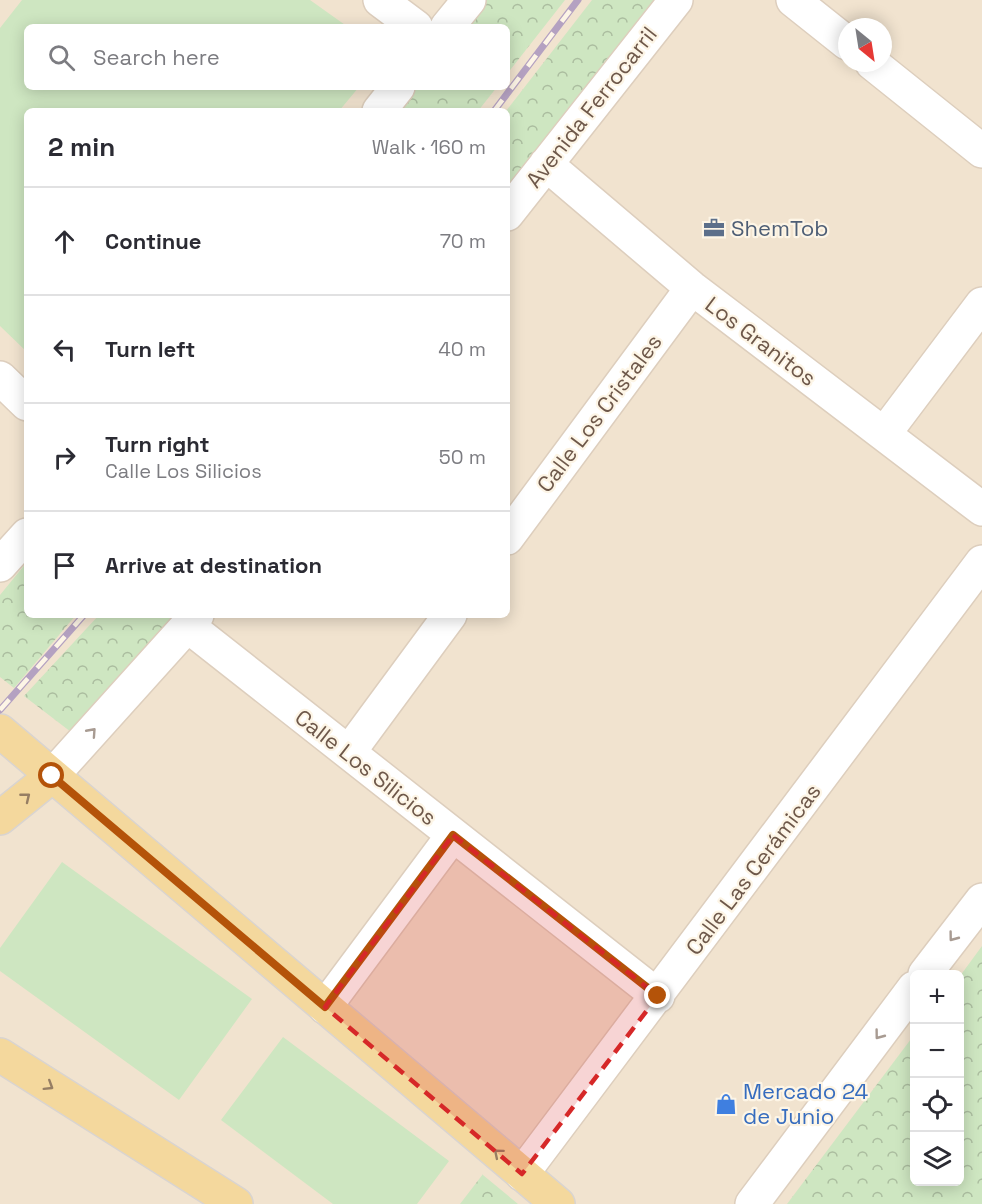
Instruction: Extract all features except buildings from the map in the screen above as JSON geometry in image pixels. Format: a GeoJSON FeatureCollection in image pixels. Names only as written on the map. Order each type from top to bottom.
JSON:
{"type":"FeatureCollection","features":[{"type":"Feature","properties":{"kind":"main road"},"geometry":{"type":"LineString","coordinates":[[0,731],[558,1204]]}},
{"type":"Feature","properties":{"kind":"main road"},"geometry":{"type":"LineString","coordinates":[[0,818],[52,776]]}},
{"type":"Feature","properties":{"kind":"main road"},"geometry":{"type":"LineString","coordinates":[[0,1055],[236,1204]]}},
{"type":"Feature","properties":{"kind":"street"},"geometry":{"type":"LineString","coordinates":[[380,0],[412,24]]}},
{"type":"Feature","properties":{"kind":"street"},"geometry":{"type":"LineString","coordinates":[[449,24],[469,0]]}},
{"type":"Feature","properties":{"kind":"street","name":"Avenida Ferrocarril"},"geometry":{"type":"LineString","coordinates":[[510,210],[676,0]]}},
{"type":"Feature","properties":{"kind":"street"},"geometry":{"type":"LineString","coordinates":[[792,0],[838,36]]}},
{"type":"Feature","properties":{"kind":"street"},"geometry":{"type":"LineString","coordinates":[[883,72],[982,151]]}},
{"type":"Feature","properties":{"kind":"street"},"geometry":{"type":"LineString","coordinates":[[381,108],[396,90]]}},
{"type":"Feature","properties":{"kind":"street","name":"Los Granitos"},"geometry":{"type":"LineString","coordinates":[[546,164],[692,288],[982,509]]}},
{"type":"Feature","properties":{"kind":"street","name":"Calle Los Cristales"},"geometry":{"type":"LineString","coordinates":[[510,534],[692,288]]}},
{"type":"Feature","properties":{"kind":"street"},"geometry":{"type":"LineString","coordinates":[[884,434],[982,304]]}},
{"type":"Feature","properties":{"kind":"street"},"geometry":{"type":"LineString","coordinates":[[0,378],[24,401]]}},
{"type":"Feature","properties":{"kind":"street"},"geometry":{"type":"LineString","coordinates":[[0,565],[24,537]]}},
{"type":"Feature","properties":{"kind":"street","name":"Calle Las Cerámicas"},"geometry":{"type":"LineString","coordinates":[[522,1174],[982,562]]}},
{"type":"Feature","properties":{"kind":"street"},"geometry":{"type":"LineString","coordinates":[[348,752],[448,618]]}},
{"type":"Feature","properties":{"kind":"street"},"geometry":{"type":"LineString","coordinates":[[52,776],[192,621]]}},
{"type":"Feature","properties":{"kind":"street","name":"Calle Los Silicios"},"geometry":{"type":"LineString","coordinates":[[192,621],[348,752],[658,996]]}},
{"type":"Feature","properties":{"kind":"street"},"geometry":{"type":"LineString","coordinates":[[325,1007],[453,835]]}},
{"type":"Feature","properties":{"kind":"street"},"geometry":{"type":"LineString","coordinates":[[929,970],[982,900]]}},
{"type":"Feature","properties":{"kind":"street"},"geometry":{"type":"LineString","coordinates":[[753,1204],[910,995]]}},
{"type":"Feature","properties":{"kind":"highlighted area"},"geometry":{"type":"Polygon","coordinates":[[[453,835],[658,996],[522,1174],[325,1007],[453,835]]]}},
{"type":"Feature","properties":{"kind":"shaded area"},"geometry":{"type":"Polygon","coordinates":[[[0,0],[982,0],[982,1204],[0,1204],[0,0]]]}},
{"type":"Feature","properties":{"kind":"green space"},"geometry":{"type":"Polygon","coordinates":[[[22,0],[310,0],[344,24],[24,24],[24,90],[356,90],[342,108],[24,108],[24,349],[0,326],[0,28],[22,0]]]}},
{"type":"Feature","properties":{"kind":"green space"},"geometry":{"type":"Polygon","coordinates":[[[483,0],[565,0],[510,70],[510,24],[464,24],[483,0]]]}},
{"type":"Feature","properties":{"kind":"green space"},"geometry":{"type":"Polygon","coordinates":[[[592,0],[655,0],[510,186],[508,108],[592,0]]]}},
{"type":"Feature","properties":{"kind":"green space"},"geometry":{"type":"Polygon","coordinates":[[[412,90],[495,90],[480,108],[397,108],[412,90]]]}},
{"type":"Feature","properties":{"kind":"green space"},"geometry":{"type":"Polygon","coordinates":[[[24,566],[24,618],[73,618],[14,688],[0,677],[0,595],[24,566]]]}},
{"type":"Feature","properties":{"kind":"green space"},"geometry":{"type":"Polygon","coordinates":[[[96,618],[172,618],[71,732],[24,696],[96,618]]]}},
{"type":"Feature","properties":{"kind":"green space"},"geometry":{"type":"Polygon","coordinates":[[[62,862],[252,999],[179,1100],[0,971],[0,948],[62,862]]]}},
{"type":"Feature","properties":{"kind":"green space"},"geometry":{"type":"Polygon","coordinates":[[[982,946],[982,1204],[787,1204],[910,1040],[910,1186],[964,1186],[964,971],[982,946]]]}},
{"type":"Feature","properties":{"kind":"green space"},"geometry":{"type":"Polygon","coordinates":[[[283,1037],[449,1161],[417,1204],[333,1204],[221,1120],[283,1037]]]}},
{"type":"Feature","properties":{"kind":"green space"},"geometry":{"type":"Polygon","coordinates":[[[483,1175],[518,1204],[460,1204],[483,1175]]]}},
{"type":"Feature","properties":{"kind":"railway"},"geometry":{"type":"LineString","coordinates":[[510,90],[578,0]]}},
{"type":"Feature","properties":{"kind":"railway"},"geometry":{"type":"LineString","coordinates":[[496,108],[510,90]]}},
{"type":"Feature","properties":{"kind":"railway"},"geometry":{"type":"LineString","coordinates":[[0,710],[81,618]]}},
{"type":"Feature","properties":{"kind":"place","name":"ShemTob"},"geometry":{"type":"Point","coordinates":[714,228]}},
{"type":"Feature","properties":{"kind":"place","name":"Mercado 24 de Junio"},"geometry":{"type":"Point","coordinates":[726,1104]}},
{"type":"Feature","properties":{"kind":"route"},"geometry":{"type":"LineString","coordinates":[[52,776],[325,1007],[453,835],[658,996]]}}]}
